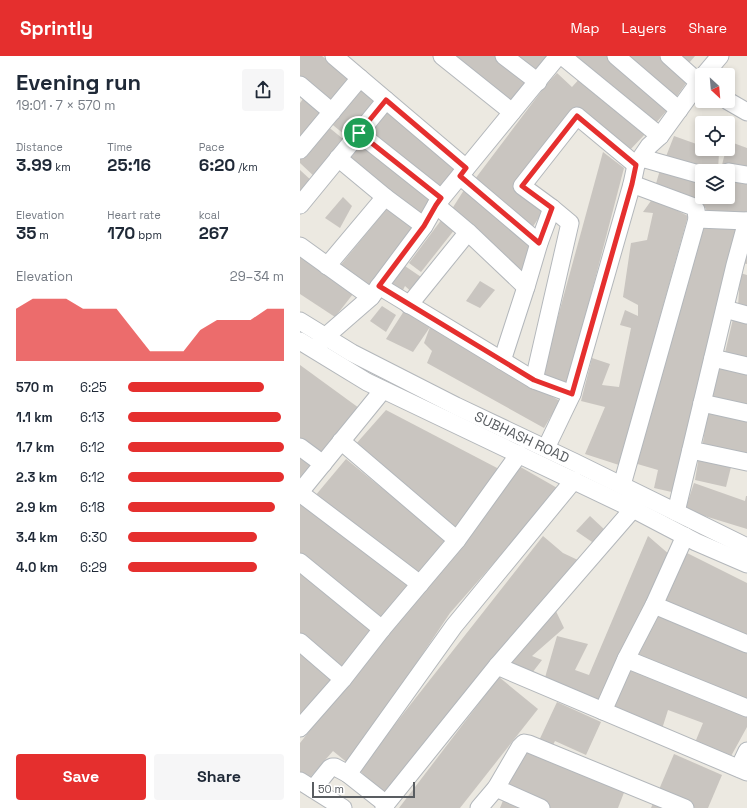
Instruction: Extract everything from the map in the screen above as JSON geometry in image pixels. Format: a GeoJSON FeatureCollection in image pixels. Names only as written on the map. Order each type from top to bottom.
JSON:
{"type":"FeatureCollection","features":[{"type":"Feature","properties":{"kind":"street"},"geometry":{"type":"LineString","coordinates":[[334,56],[386,100],[539,243]]}},
{"type":"Feature","properties":{"kind":"street"},"geometry":{"type":"LineString","coordinates":[[442,56],[512,112]]}},
{"type":"Feature","properties":{"kind":"street"},"geometry":{"type":"LineString","coordinates":[[504,56],[538,82]]}},
{"type":"Feature","properties":{"kind":"street"},"geometry":{"type":"LineString","coordinates":[[307,346],[326,337],[375,292],[424,226],[439,202],[558,56]]}},
{"type":"Feature","properties":{"kind":"street"},"geometry":{"type":"LineString","coordinates":[[562,56],[660,136]]}},
{"type":"Feature","properties":{"kind":"street"},"geometry":{"type":"LineString","coordinates":[[616,56],[679,110]]}},
{"type":"Feature","properties":{"kind":"street"},"geometry":{"type":"LineString","coordinates":[[670,56],[695,75]]}},
{"type":"Feature","properties":{"kind":"street"},"geometry":{"type":"LineString","coordinates":[[711,68],[720,56]]}},
{"type":"Feature","properties":{"kind":"street"},"geometry":{"type":"LineString","coordinates":[[300,150],[360,78]]}},
{"type":"Feature","properties":{"kind":"street"},"geometry":{"type":"LineString","coordinates":[[546,448],[572,394],[639,161],[649,146],[660,136],[695,89]]}},
{"type":"Feature","properties":{"kind":"street"},"geometry":{"type":"LineString","coordinates":[[302,90],[332,112]]}},
{"type":"Feature","properties":{"kind":"street"},"geometry":{"type":"LineString","coordinates":[[300,205],[386,100]]}},
{"type":"Feature","properties":{"kind":"street"},"geometry":{"type":"LineString","coordinates":[[735,105],[747,112]]}},
{"type":"Feature","properties":{"kind":"street"},"geometry":{"type":"LineString","coordinates":[[534,380],[570,223],[522,186],[577,116],[639,161],[695,173]]}},
{"type":"Feature","properties":{"kind":"street"},"geometry":{"type":"LineString","coordinates":[[359,133],[439,202],[526,287]]}},
{"type":"Feature","properties":{"kind":"street"},"geometry":{"type":"LineString","coordinates":[[338,158],[385,197],[424,226]]}},
{"type":"Feature","properties":{"kind":"street"},"geometry":{"type":"LineString","coordinates":[[735,173],[747,175]]}},
{"type":"Feature","properties":{"kind":"street"},"geometry":{"type":"LineString","coordinates":[[622,485],[697,219],[696,210],[694,207],[632,184]]}},
{"type":"Feature","properties":{"kind":"street"},"geometry":{"type":"LineString","coordinates":[[327,266],[385,197]]}},
{"type":"Feature","properties":{"kind":"street"},"geometry":{"type":"LineString","coordinates":[[502,360],[539,243],[552,208]]}},
{"type":"Feature","properties":{"kind":"street"},"geometry":{"type":"LineString","coordinates":[[676,512],[725,309],[741,267],[747,221],[697,219]]}},
{"type":"Feature","properties":{"kind":"street"},"geometry":{"type":"LineString","coordinates":[[409,305],[468,232]]}},
{"type":"Feature","properties":{"kind":"street"},"geometry":{"type":"LineString","coordinates":[[300,246],[327,266],[375,292],[409,305],[534,380],[572,394]]}},
{"type":"Feature","properties":{"kind":"street"},"geometry":{"type":"LineString","coordinates":[[725,309],[747,315]]}},
{"type":"Feature","properties":{"kind":"street","name":"SUBHASH ROAD"},"geometry":{"type":"LineString","coordinates":[[300,321],[352,353],[456,406],[546,448],[747,547]]}},
{"type":"Feature","properties":{"kind":"street","name":"SUBHASH ROAD"},"geometry":{"type":"LineString","coordinates":[[307,346],[383,390],[574,480],[696,542],[747,564]]}},
{"type":"Feature","properties":{"kind":"street"},"geometry":{"type":"LineString","coordinates":[[713,358],[747,366]]}},
{"type":"Feature","properties":{"kind":"street"},"geometry":{"type":"LineString","coordinates":[[383,390],[300,492],[420,584]]}},
{"type":"Feature","properties":{"kind":"street"},"geometry":{"type":"LineString","coordinates":[[702,403],[747,413]]}},
{"type":"Feature","properties":{"kind":"street"},"geometry":{"type":"LineString","coordinates":[[341,441],[457,540]]}},
{"type":"Feature","properties":{"kind":"street"},"geometry":{"type":"LineString","coordinates":[[300,447],[323,464]]}},
{"type":"Feature","properties":{"kind":"street"},"geometry":{"type":"LineString","coordinates":[[691,450],[747,462]]}},
{"type":"Feature","properties":{"kind":"street"},"geometry":{"type":"LineString","coordinates":[[301,722],[343,679],[382,629],[457,540],[519,454]]}},
{"type":"Feature","properties":{"kind":"street"},"geometry":{"type":"LineString","coordinates":[[348,774],[454,626],[574,480]]}},
{"type":"Feature","properties":{"kind":"street"},"geometry":{"type":"LineString","coordinates":[[343,808],[306,785],[332,767],[335,767],[348,774],[385,806],[496,666],[633,509]]}},
{"type":"Feature","properties":{"kind":"street"},"geometry":{"type":"LineString","coordinates":[[603,711],[626,659],[654,605],[686,536]]}},
{"type":"Feature","properties":{"kind":"street"},"geometry":{"type":"LineString","coordinates":[[300,562],[382,629]]}},
{"type":"Feature","properties":{"kind":"street"},"geometry":{"type":"LineString","coordinates":[[654,605],[747,644]]}},
{"type":"Feature","properties":{"kind":"street"},"geometry":{"type":"LineString","coordinates":[[300,642],[343,679]]}},
{"type":"Feature","properties":{"kind":"street"},"geometry":{"type":"LineString","coordinates":[[626,659],[747,708]]}},
{"type":"Feature","properties":{"kind":"street"},"geometry":{"type":"LineString","coordinates":[[496,666],[743,770],[747,751]]}},
{"type":"Feature","properties":{"kind":"street"},"geometry":{"type":"LineString","coordinates":[[480,808],[496,788],[520,747],[524,743],[685,808]]}},
{"type":"Feature","properties":{"kind":"street"},"geometry":{"type":"LineString","coordinates":[[496,788],[541,808]]}},
{"type":"Feature","properties":{"kind":"building"},"geometry":{"type":"Polygon","coordinates":[[[300,56],[322,56],[353,81],[333,105],[300,78],[300,56]]]}},
{"type":"Feature","properties":{"kind":"building"},"geometry":{"type":"Polygon","coordinates":[[[450,56],[495,56],[531,82],[510,107],[450,56]]]}},
{"type":"Feature","properties":{"kind":"building"},"geometry":{"type":"Polygon","coordinates":[[[514,56],[549,56],[537,74],[514,56]]]}},
{"type":"Feature","properties":{"kind":"building"},"geometry":{"type":"Polygon","coordinates":[[[571,56],[608,56],[669,108],[655,124],[571,56]]]}},
{"type":"Feature","properties":{"kind":"building"},"geometry":{"type":"Polygon","coordinates":[[[624,56],[659,56],[687,82],[675,99],[624,56]]]}},
{"type":"Feature","properties":{"kind":"building"},"geometry":{"type":"Polygon","coordinates":[[[681,56],[695,56],[689,63],[681,56]]]}},
{"type":"Feature","properties":{"kind":"building"},"geometry":{"type":"Polygon","coordinates":[[[557,73],[572,87],[581,77],[647,132],[629,151],[576,108],[514,187],[544,210],[530,231],[475,179],[546,85],[557,73]]]}},
{"type":"Feature","properties":{"kind":"building"},"geometry":{"type":"Polygon","coordinates":[[[358,86],[380,102],[350,139],[328,121],[358,86]]]}},
{"type":"Feature","properties":{"kind":"building"},"geometry":{"type":"Polygon","coordinates":[[[305,96],[324,113],[300,142],[300,103],[305,96]]]}},
{"type":"Feature","properties":{"kind":"building"},"geometry":{"type":"Polygon","coordinates":[[[385,111],[457,172],[440,192],[369,134],[385,111]]]}},
{"type":"Feature","properties":{"kind":"building"},"geometry":{"type":"Polygon","coordinates":[[[326,125],[348,143],[317,179],[300,163],[300,158],[326,125]]]}},
{"type":"Feature","properties":{"kind":"building"},"geometry":{"type":"Polygon","coordinates":[[[674,136],[695,144],[695,156],[719,156],[718,164],[695,164],[695,167],[665,159],[674,136]]]}},
{"type":"Feature","properties":{"kind":"building"},"geometry":{"type":"Polygon","coordinates":[[[360,139],[434,198],[422,219],[346,159],[360,139]]]}},
{"type":"Feature","properties":{"kind":"building"},"geometry":{"type":"Polygon","coordinates":[[[735,144],[747,148],[747,170],[735,168],[735,164],[722,164],[724,156],[735,156],[735,144]]]}},
{"type":"Feature","properties":{"kind":"building"},"geometry":{"type":"Polygon","coordinates":[[[603,152],[624,168],[568,383],[542,375],[603,152]]]}},
{"type":"Feature","properties":{"kind":"building"},"geometry":{"type":"Polygon","coordinates":[[[300,170],[313,182],[300,199],[300,170]]]}},
{"type":"Feature","properties":{"kind":"building"},"geometry":{"type":"Polygon","coordinates":[[[660,170],[695,180],[695,198],[655,187],[660,170]]]}},
{"type":"Feature","properties":{"kind":"building"},"geometry":{"type":"Polygon","coordinates":[[[735,178],[747,180],[747,218],[707,211],[703,204],[735,204],[735,178]]]}},
{"type":"Feature","properties":{"kind":"building"},"geometry":{"type":"Polygon","coordinates":[[[464,190],[530,245],[523,275],[450,212],[464,190]]]}},
{"type":"Feature","properties":{"kind":"building"},"geometry":{"type":"Polygon","coordinates":[[[343,197],[352,206],[340,228],[325,218],[343,197]]]}},
{"type":"Feature","properties":{"kind":"building"},"geometry":{"type":"Polygon","coordinates":[[[653,198],[688,216],[619,465],[585,454],[605,407],[581,401],[592,358],[610,364],[602,385],[619,387],[631,328],[620,325],[625,310],[638,316],[638,305],[623,297],[631,243],[647,240],[653,213],[643,212],[653,198]]]}},
{"type":"Feature","properties":{"kind":"building"},"geometry":{"type":"Polygon","coordinates":[[[389,206],[418,228],[369,289],[339,267],[389,206]]]}},
{"type":"Feature","properties":{"kind":"building"},"geometry":{"type":"Polygon","coordinates":[[[442,219],[455,229],[421,272],[409,263],[442,219]]]}},
{"type":"Feature","properties":{"kind":"building"},"geometry":{"type":"Polygon","coordinates":[[[700,224],[740,225],[676,493],[654,488],[658,470],[634,463],[700,224]]]}},
{"type":"Feature","properties":{"kind":"building"},"geometry":{"type":"Polygon","coordinates":[[[747,246],[747,264],[742,263],[747,246]]]}},
{"type":"Feature","properties":{"kind":"building"},"geometry":{"type":"Polygon","coordinates":[[[300,254],[353,294],[335,317],[300,294],[300,254]]]}},
{"type":"Feature","properties":{"kind":"building"},"geometry":{"type":"Polygon","coordinates":[[[402,264],[424,279],[414,294],[405,286],[402,292],[387,284],[402,264]]]}},
{"type":"Feature","properties":{"kind":"building"},"geometry":{"type":"Polygon","coordinates":[[[740,273],[747,275],[747,311],[738,308],[740,273]]]}},
{"type":"Feature","properties":{"kind":"building"},"geometry":{"type":"Polygon","coordinates":[[[480,281],[495,290],[480,308],[466,301],[480,281]]]}},
{"type":"Feature","properties":{"kind":"building"},"geometry":{"type":"Polygon","coordinates":[[[382,306],[396,315],[386,332],[370,321],[382,306]]]}},
{"type":"Feature","properties":{"kind":"building"},"geometry":{"type":"Polygon","coordinates":[[[404,311],[430,327],[413,352],[386,339],[404,311]]]}},
{"type":"Feature","properties":{"kind":"building"},"geometry":{"type":"Polygon","coordinates":[[[733,319],[747,323],[747,362],[724,357],[733,319]]]}},
{"type":"Feature","properties":{"kind":"building"},"geometry":{"type":"Polygon","coordinates":[[[430,327],[560,401],[544,428],[427,363],[432,351],[424,343],[430,327]]]}},
{"type":"Feature","properties":{"kind":"building"},"geometry":{"type":"Polygon","coordinates":[[[715,362],[747,369],[747,410],[706,400],[715,362]]]}},
{"type":"Feature","properties":{"kind":"building"},"geometry":{"type":"Polygon","coordinates":[[[300,365],[359,408],[322,455],[300,438],[300,365]]]}},
{"type":"Feature","properties":{"kind":"building"},"geometry":{"type":"Polygon","coordinates":[[[708,408],[747,418],[747,458],[702,449],[708,408]]]}},
{"type":"Feature","properties":{"kind":"building"},"geometry":{"type":"Polygon","coordinates":[[[386,410],[499,469],[457,530],[355,445],[386,410]]]}},
{"type":"Feature","properties":{"kind":"building"},"geometry":{"type":"Polygon","coordinates":[[[300,455],[314,466],[300,483],[300,455]]]}},
{"type":"Feature","properties":{"kind":"building"},"geometry":{"type":"Polygon","coordinates":[[[699,456],[731,467],[726,487],[695,480],[699,456]]]}},
{"type":"Feature","properties":{"kind":"building"},"geometry":{"type":"Polygon","coordinates":[[[346,459],[446,540],[418,576],[315,496],[346,459]]]}},
{"type":"Feature","properties":{"kind":"building"},"geometry":{"type":"Polygon","coordinates":[[[517,465],[559,489],[450,613],[349,764],[333,751],[307,781],[300,776],[300,743],[517,465]]]}},
{"type":"Feature","properties":{"kind":"building"},"geometry":{"type":"Polygon","coordinates":[[[694,483],[745,501],[747,496],[747,529],[685,510],[694,483]]]}},
{"type":"Feature","properties":{"kind":"building"},"geometry":{"type":"Polygon","coordinates":[[[300,503],[410,584],[380,623],[300,555],[300,503]]]}},
{"type":"Feature","properties":{"kind":"building"},"geometry":{"type":"Polygon","coordinates":[[[590,516],[606,531],[595,544],[576,531],[590,516]]]}},
{"type":"Feature","properties":{"kind":"building"},"geometry":{"type":"Polygon","coordinates":[[[543,536],[563,553],[580,561],[383,793],[359,770],[543,536]]]}},
{"type":"Feature","properties":{"kind":"building"},"geometry":{"type":"Polygon","coordinates":[[[648,536],[670,555],[601,704],[544,681],[557,636],[588,644],[575,670],[589,675],[648,536]]]}},
{"type":"Feature","properties":{"kind":"building"},"geometry":{"type":"Polygon","coordinates":[[[681,550],[747,583],[747,639],[659,600],[681,550]]]}},
{"type":"Feature","properties":{"kind":"building"},"geometry":{"type":"Polygon","coordinates":[[[300,568],[375,629],[343,673],[300,636],[300,568]]]}},
{"type":"Feature","properties":{"kind":"building"},"geometry":{"type":"Polygon","coordinates":[[[554,607],[564,628],[532,656],[542,660],[532,673],[505,663],[554,607]]]}},
{"type":"Feature","properties":{"kind":"building"},"geometry":{"type":"Polygon","coordinates":[[[655,611],[747,649],[747,702],[634,657],[655,611]]]}},
{"type":"Feature","properties":{"kind":"building"},"geometry":{"type":"Polygon","coordinates":[[[300,648],[336,679],[304,716],[300,713],[300,648]]]}},
{"type":"Feature","properties":{"kind":"building"},"geometry":{"type":"Polygon","coordinates":[[[630,666],[747,713],[747,727],[730,758],[694,745],[703,723],[668,710],[662,729],[611,710],[630,666]]]}},
{"type":"Feature","properties":{"kind":"building"},"geometry":{"type":"Polygon","coordinates":[[[499,677],[538,709],[460,808],[399,808],[499,677]]]}},
{"type":"Feature","properties":{"kind":"building"},"geometry":{"type":"Polygon","coordinates":[[[557,702],[601,722],[586,755],[555,741],[553,745],[536,747],[557,702]]]}},
{"type":"Feature","properties":{"kind":"building"},"geometry":{"type":"Polygon","coordinates":[[[524,747],[625,790],[618,808],[550,808],[501,786],[524,747]]]}},
{"type":"Feature","properties":{"kind":"building"},"geometry":{"type":"Polygon","coordinates":[[[674,754],[722,775],[708,808],[695,808],[658,792],[674,754]]]}},
{"type":"Feature","properties":{"kind":"building"},"geometry":{"type":"Polygon","coordinates":[[[504,798],[526,808],[500,808],[504,798]]]}},
{"type":"Feature","properties":{"kind":"building"},"geometry":{"type":"Polygon","coordinates":[[[654,801],[671,808],[651,808],[654,801]]]}},
{"type":"Feature","properties":{"kind":"route"},"geometry":{"type":"LineString","coordinates":[[386,100],[466,168],[460,176],[539,243],[552,208],[522,186],[577,116],[636,165],[632,184],[572,394],[534,380],[379,286],[424,226],[441,198],[359,133],[386,100]]}}]}
